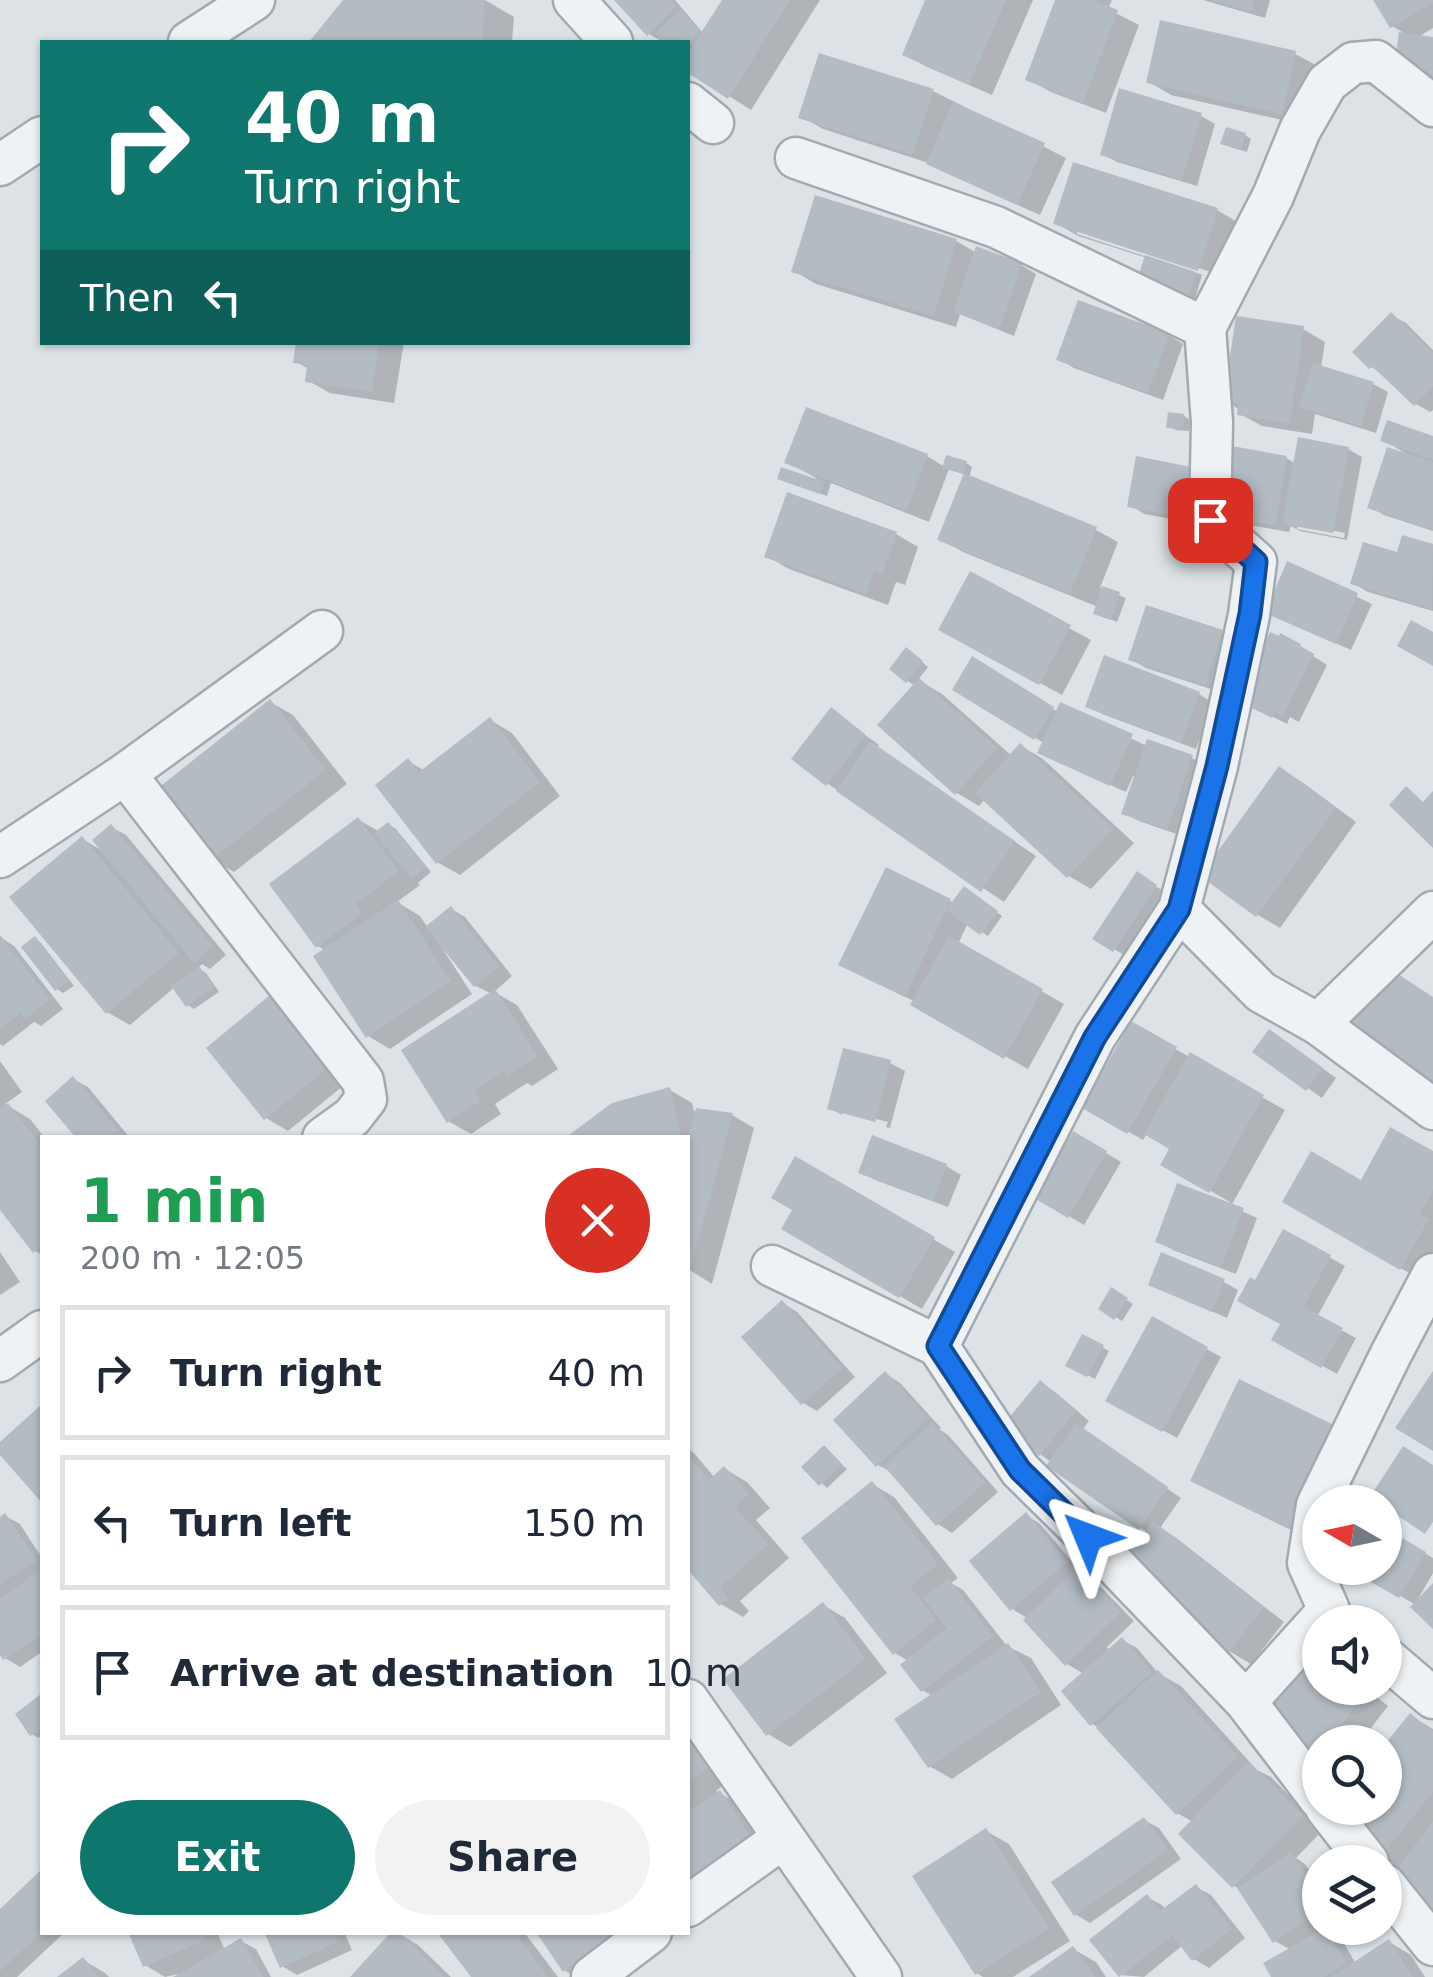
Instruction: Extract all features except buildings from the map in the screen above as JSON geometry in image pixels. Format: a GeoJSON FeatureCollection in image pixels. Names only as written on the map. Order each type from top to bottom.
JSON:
{"type":"FeatureCollection","features":[{"type":"Feature","properties":{"kind":"street"},"geometry":{"type":"LineString","coordinates":[[192,40],[254,0]]}},
{"type":"Feature","properties":{"kind":"street"},"geometry":{"type":"LineString","coordinates":[[574,0],[610,40]]}},
{"type":"Feature","properties":{"kind":"street"},"geometry":{"type":"LineString","coordinates":[[938,1346],[1095,1037],[1179,909],[1217,766],[1250,614],[1256,562],[1210,520],[1212,422],[1205,328],[1272,196],[1300,130],[1327,83],[1353,63],[1376,61],[1433,106]]}},
{"type":"Feature","properties":{"kind":"street"},"geometry":{"type":"LineString","coordinates":[[0,164],[40,138]]}},
{"type":"Feature","properties":{"kind":"street"},"geometry":{"type":"LineString","coordinates":[[796,158],[996,227],[1205,328]]}},
{"type":"Feature","properties":{"kind":"street"},"geometry":{"type":"LineString","coordinates":[[0,857],[125,774],[322,631]]}},
{"type":"Feature","properties":{"kind":"street"},"geometry":{"type":"LineString","coordinates":[[125,774],[364,1081],[366,1099],[352,1117],[327,1135]]}},
{"type":"Feature","properties":{"kind":"street"},"geometry":{"type":"LineString","coordinates":[[1179,909],[1261,992],[1318,1024],[1433,1109]]}},
{"type":"Feature","properties":{"kind":"street"},"geometry":{"type":"LineString","coordinates":[[1318,1024],[1433,912]]}},
{"type":"Feature","properties":{"kind":"street"},"geometry":{"type":"LineString","coordinates":[[772,1266],[938,1346],[1020,1470],[1246,1702],[1302,1775]]}},
{"type":"Feature","properties":{"kind":"street"},"geometry":{"type":"LineString","coordinates":[[1330,1605],[1308,1563],[1317,1505],[1433,1274]]}},
{"type":"Feature","properties":{"kind":"street"},"geometry":{"type":"LineString","coordinates":[[0,1360],[40,1332]]}},
{"type":"Feature","properties":{"kind":"street"},"geometry":{"type":"LineString","coordinates":[[1246,1702],[1302,1648]]}},
{"type":"Feature","properties":{"kind":"street"},"geometry":{"type":"LineString","coordinates":[[1402,1672],[1433,1698]]}},
{"type":"Feature","properties":{"kind":"street"},"geometry":{"type":"LineString","coordinates":[[690,1703],[881,1977]]}},
{"type":"Feature","properties":{"kind":"street"},"geometry":{"type":"LineString","coordinates":[[1339,1825],[1355,1845]]}},
{"type":"Feature","properties":{"kind":"street"},"geometry":{"type":"LineString","coordinates":[[690,1905],[783,1838]]}},
{"type":"Feature","properties":{"kind":"street"},"geometry":{"type":"LineString","coordinates":[[1402,1906],[1433,1945]]}},
{"type":"Feature","properties":{"kind":"street"},"geometry":{"type":"LineString","coordinates":[[592,1977],[647,1935]]}},
{"type":"Feature","properties":{"kind":"route"},"geometry":{"type":"LineString","coordinates":[[1088,1537],[1020,1470],[938,1346],[1095,1037],[1179,909],[1217,766],[1250,614],[1256,562],[1210,520]]}}]}
